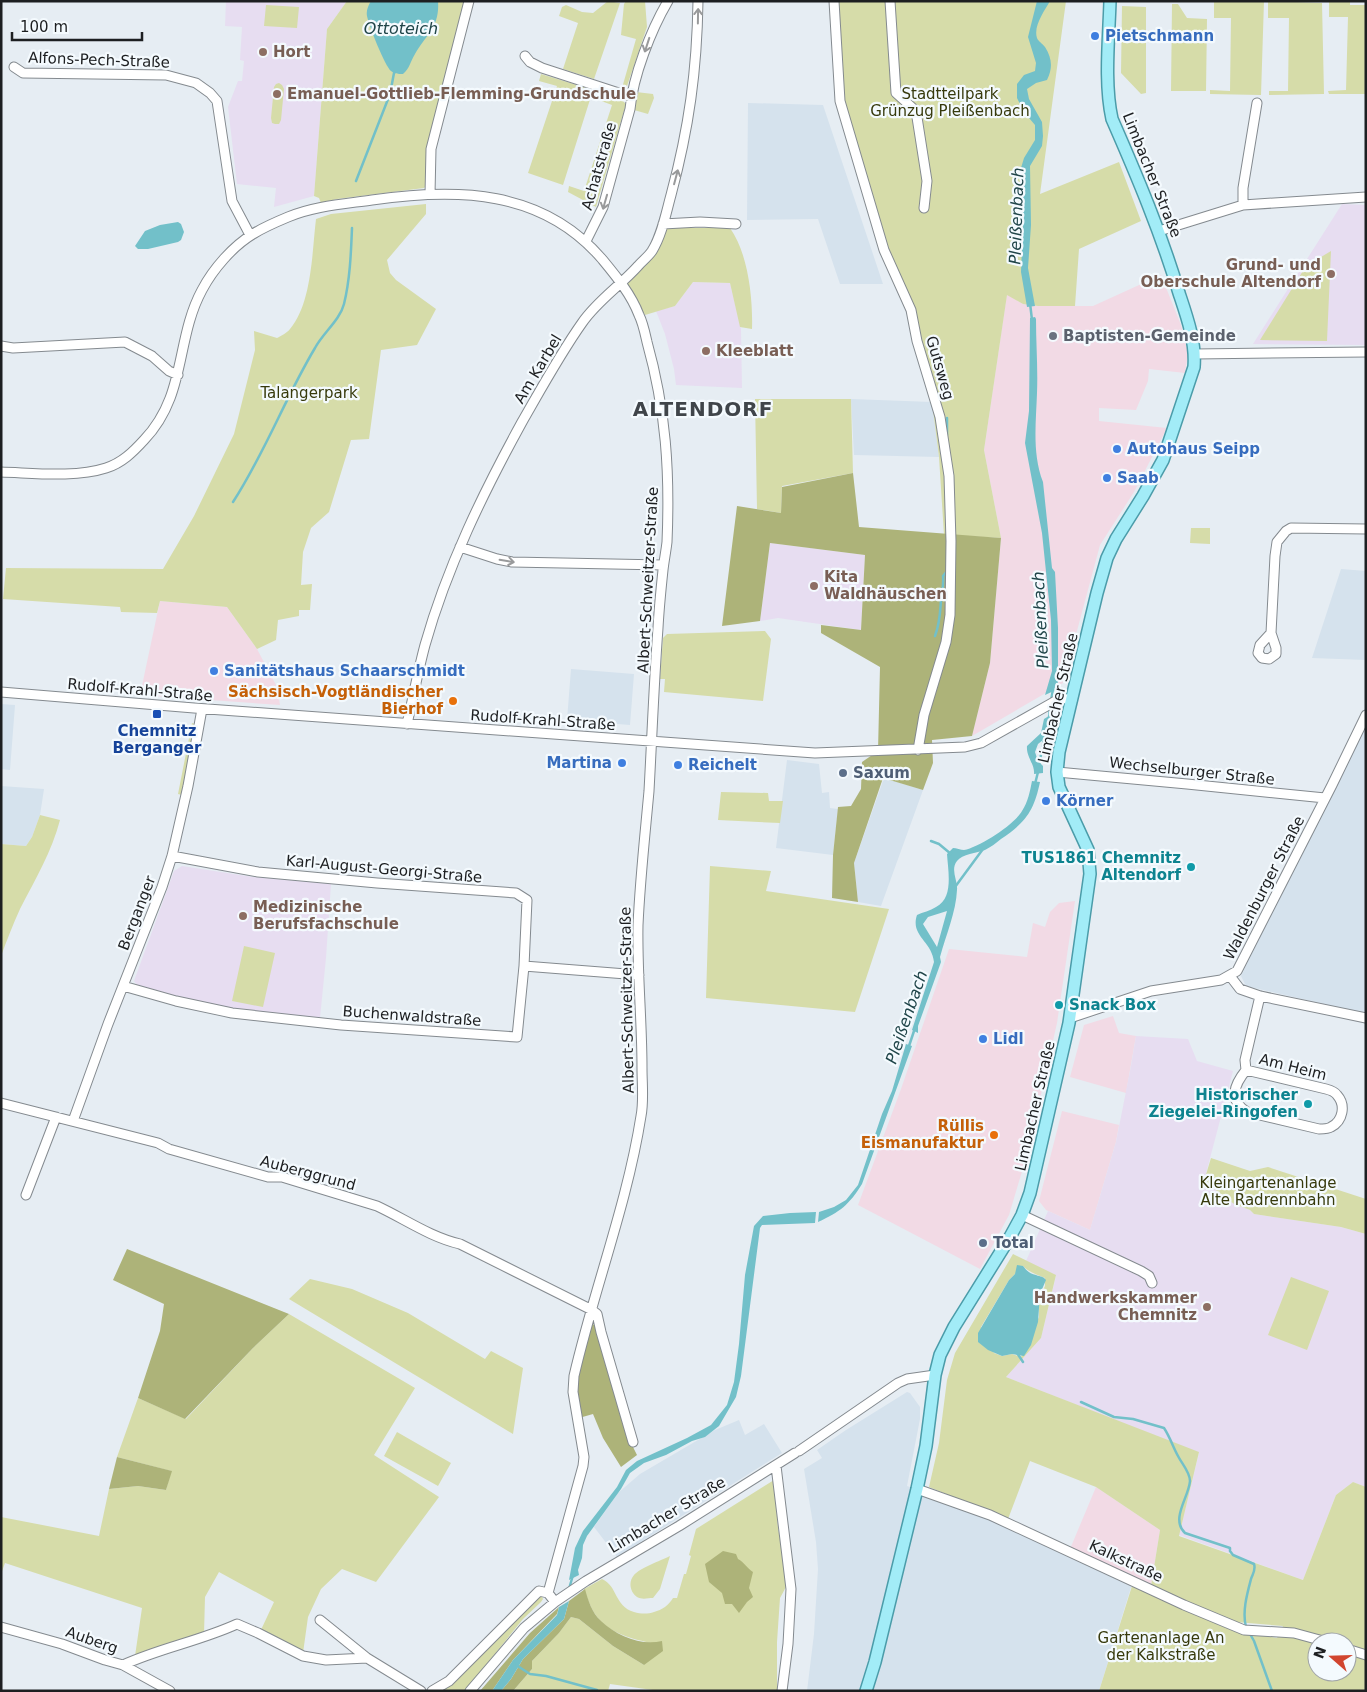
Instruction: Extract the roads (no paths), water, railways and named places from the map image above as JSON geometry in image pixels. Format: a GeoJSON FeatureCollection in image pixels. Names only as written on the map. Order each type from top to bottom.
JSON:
{"type":"FeatureCollection","features":[{"type":"Feature","properties":{"kind":"main road","name":"Limbacher Straße"},"geometry":{"type":"LineString","coordinates":[[935,1375],[940,1355],[954,1327],[1022,1215],[1030,1193],[1070,1018],[1090,874],[1088,850],[1059,787],[1057,772],[1066,699],[1107,558],[1162,460],[1194,367],[1195,354],[1187,318],[1159,231],[1112,119],[1108,85],[1110,1]]}},
{"type":"Feature","properties":{"kind":"main road"},"geometry":{"type":"LineString","coordinates":[[866,1691],[875,1662],[917,1489],[926,1446],[935,1375]]}},
{"type":"Feature","properties":{"kind":"street"},"geometry":{"type":"LineString","coordinates":[[430,194],[431,149],[469,1]]}},
{"type":"Feature","properties":{"kind":"street","name":"Achatstraße"},"geometry":{"type":"LineString","coordinates":[[586,241],[603,207],[630,109],[631,97],[650,38],[668,1]]}},
{"type":"Feature","properties":{"kind":"street","name":"Am Karbel"},"geometry":{"type":"LineString","coordinates":[[407,724],[427,640],[440,600],[460,547],[494,473],[582,322],[596,304],[651,252],[663,224],[684,145],[691,104],[698,41],[698,1]]}},
{"type":"Feature","properties":{"kind":"street","name":"Gutsweg"},"geometry":{"type":"LineString","coordinates":[[834,1],[840,101],[884,250],[911,310],[917,341],[940,417],[949,476],[951,541],[950,616],[946,642],[924,715],[918,750]]}},
{"type":"Feature","properties":{"kind":"street"},"geometry":{"type":"LineString","coordinates":[[890,1],[896,94],[916,111],[927,181],[924,208]]}},
{"type":"Feature","properties":{"kind":"street"},"geometry":{"type":"LineString","coordinates":[[525,56],[530,62],[542,68],[631,97]]}},
{"type":"Feature","properties":{"kind":"street","name":"Alfons-Pech-Straße"},"geometry":{"type":"LineString","coordinates":[[14,67],[23,73],[166,75],[196,83],[210,93],[217,101],[232,201],[250,235]]}},
{"type":"Feature","properties":{"kind":"street"},"geometry":{"type":"LineString","coordinates":[[1243,205],[1243,188],[1257,103]]}},
{"type":"Feature","properties":{"kind":"street","name":"Albert-Schweitzer-Straße"},"geometry":{"type":"LineString","coordinates":[[1,472],[92,472],[114,465],[127,458],[151,433],[162,417],[171,397],[178,375],[191,313],[203,287],[218,267],[250,235],[294,214],[368,200],[430,194],[449,193],[496,198],[550,217],[586,241],[621,282],[639,314],[657,377],[665,428],[667,476],[666,547],[658,630],[652,741],[638,925],[642,1111],[632,1162],[592,1310]]}},
{"type":"Feature","properties":{"kind":"street"},"geometry":{"type":"LineString","coordinates":[[1159,231],[1243,205],[1366,197]]}},
{"type":"Feature","properties":{"kind":"street"},"geometry":{"type":"LineString","coordinates":[[663,224],[700,222],[736,224]]}},
{"type":"Feature","properties":{"kind":"street"},"geometry":{"type":"LineString","coordinates":[[1,346],[21,348],[125,342],[152,356],[169,371],[178,375]]}},
{"type":"Feature","properties":{"kind":"street"},"geometry":{"type":"LineString","coordinates":[[1195,354],[1366,352]]}},
{"type":"Feature","properties":{"kind":"street"},"geometry":{"type":"LineString","coordinates":[[1272,633],[1275,556],[1278,542],[1286,531],[1290,528],[1366,530]]}},
{"type":"Feature","properties":{"kind":"street"},"geometry":{"type":"LineString","coordinates":[[460,547],[512,562],[663,565]]}},
{"type":"Feature","properties":{"kind":"street","name":"Rudolf-Krahl-Straße"},"geometry":{"type":"LineString","coordinates":[[1,692],[202,709],[815,753],[965,747],[981,743],[1041,709],[1066,699]]}},
{"type":"Feature","properties":{"kind":"street","name":"Berganger"},"geometry":{"type":"LineString","coordinates":[[73,1121],[172,856],[188,786],[202,709]]}},
{"type":"Feature","properties":{"kind":"street","name":"Waldenburger Straße"},"geometry":{"type":"LineString","coordinates":[[1070,1018],[1150,991],[1221,980],[1237,972],[1366,715]]}},
{"type":"Feature","properties":{"kind":"street","name":"Wechselburger Straße"},"geometry":{"type":"LineString","coordinates":[[1057,772],[1325,798]]}},
{"type":"Feature","properties":{"kind":"street","name":"Karl-August-Georgi-Straße"},"geometry":{"type":"LineString","coordinates":[[172,856],[258,872],[516,893],[527,900],[524,966]]}},
{"type":"Feature","properties":{"kind":"street"},"geometry":{"type":"LineString","coordinates":[[524,966],[639,975]]}},
{"type":"Feature","properties":{"kind":"street","name":"Buchenwaldstraße"},"geometry":{"type":"LineString","coordinates":[[123,986],[176,1002],[232,1013],[341,1024],[517,1037],[524,966]]}},
{"type":"Feature","properties":{"kind":"street"},"geometry":{"type":"LineString","coordinates":[[1230,976],[1240,989],[1260,996],[1366,1018]]}},
{"type":"Feature","properties":{"kind":"street","name":"Am Heim"},"geometry":{"type":"LineString","coordinates":[[1246,1070],[1326,1089],[1336,1094],[1342,1103],[1342,1113],[1338,1121],[1330,1128],[1319,1129],[1247,1112],[1239,1107],[1234,1098],[1238,1080],[1246,1070],[1246,1060],[1260,996]]}},
{"type":"Feature","properties":{"kind":"street","name":"Auberggrund"},"geometry":{"type":"LineString","coordinates":[[1,1103],[158,1143],[169,1150],[268,1177],[282,1177],[377,1206],[398,1219],[447,1241],[460,1244],[592,1310]]}},
{"type":"Feature","properties":{"kind":"street"},"geometry":{"type":"LineString","coordinates":[[26,1195],[56,1117]]}},
{"type":"Feature","properties":{"kind":"street"},"geometry":{"type":"LineString","coordinates":[[1022,1215],[1141,1271],[1149,1276],[1152,1283]]}},
{"type":"Feature","properties":{"kind":"street"},"geometry":{"type":"LineString","coordinates":[[548,1593],[583,1466],[584,1457],[575,1414],[573,1385],[592,1310],[598,1314],[601,1332],[634,1442]]}},
{"type":"Feature","properties":{"kind":"street","name":"Limbacher Straße"},"geometry":{"type":"LineString","coordinates":[[470,1691],[524,1628],[555,1602],[586,1581],[776,1466],[898,1383],[907,1379],[935,1375]]}},
{"type":"Feature","properties":{"kind":"street"},"geometry":{"type":"LineString","coordinates":[[776,1466],[791,1589],[788,1644],[782,1691]]}},
{"type":"Feature","properties":{"kind":"street","name":"Kalkstraße"},"geometry":{"type":"LineString","coordinates":[[917,1489],[990,1515],[1184,1605],[1244,1630],[1254,1629],[1294,1633],[1307,1637]]}},
{"type":"Feature","properties":{"kind":"street"},"geometry":{"type":"LineString","coordinates":[[432,1691],[449,1681],[539,1591],[548,1593],[555,1602]]}},
{"type":"Feature","properties":{"kind":"street"},"geometry":{"type":"LineString","coordinates":[[320,1620],[367,1658],[421,1691]]}},
{"type":"Feature","properties":{"kind":"street"},"geometry":{"type":"LineString","coordinates":[[123,1665],[147,1654],[219,1632],[236,1624],[303,1656],[326,1660],[367,1658]]}},
{"type":"Feature","properties":{"kind":"street","name":"Auberg"},"geometry":{"type":"LineString","coordinates":[[1,1626],[123,1665],[170,1691]]}},
{"type":"Feature","properties":{"kind":"water","name":"Ottoteich"},"geometry":{"type":"Polygon","coordinates":[[[371,1],[438,1],[435,24],[403,74],[391,71],[381,54],[367,16],[371,1]]]}},
{"type":"Feature","properties":{"kind":"water"},"geometry":{"type":"Polygon","coordinates":[[[1037,1],[1050,1],[1040,18],[1036,33],[1049,55],[1051,67],[1047,80],[1036,83],[1027,89],[1029,99],[1042,122],[1043,136],[1042,146],[1030,166],[1031,225],[1028,268],[1035,306],[1027,307],[1021,272],[1023,223],[1021,168],[1024,158],[1035,140],[1035,125],[1024,112],[1017,98],[1017,84],[1024,75],[1035,71],[1036,63],[1028,37],[1037,1]]]}},
{"type":"Feature","properties":{"kind":"water"},"geometry":{"type":"Polygon","coordinates":[[[178,222],[181,224],[184,232],[181,240],[178,242],[148,249],[138,249],[135,246],[145,231],[160,225],[178,222]]]}},
{"type":"Feature","properties":{"kind":"water"},"geometry":{"type":"Polygon","coordinates":[[[1035,317],[1037,374],[1036,449],[1043,482],[1052,568],[1055,572],[1058,628],[1058,689],[1045,695],[1052,671],[1051,620],[1042,533],[1025,443],[1029,411],[1030,318],[1035,317]]]}},
{"type":"Feature","properties":{"kind":"water"},"geometry":{"type":"Polygon","coordinates":[[[1052,714],[1048,736],[1038,744],[1035,752],[1038,761],[1043,766],[1043,773],[1034,774],[1027,746],[1041,733],[1044,719],[1052,714]]]}},
{"type":"Feature","properties":{"kind":"water"},"geometry":{"type":"Polygon","coordinates":[[[1032,781],[1040,782],[1032,808],[1023,821],[989,848],[962,857],[955,864],[954,871],[957,890],[955,907],[940,957],[941,962],[918,1026],[918,1033],[912,1030],[934,962],[930,949],[916,928],[917,915],[931,910],[942,903],[948,891],[947,854],[953,848],[964,850],[971,848],[996,834],[1012,822],[1024,808],[1032,781]],[[947,911],[928,917],[923,924],[937,947],[947,911]]]}},
{"type":"Feature","properties":{"kind":"water"},"geometry":{"type":"Polygon","coordinates":[[[906,1044],[912,1046],[862,1184],[843,1207],[818,1222],[819,1212],[834,1207],[846,1200],[858,1185],[882,1114],[892,1091],[906,1044]]]}},
{"type":"Feature","properties":{"kind":"water"},"geometry":{"type":"Polygon","coordinates":[[[816,1212],[815,1223],[762,1225],[760,1228],[741,1376],[736,1397],[719,1426],[705,1437],[644,1463],[630,1473],[621,1489],[587,1536],[583,1545],[582,1558],[578,1570],[579,1575],[569,1580],[575,1548],[583,1531],[617,1487],[626,1470],[637,1461],[711,1425],[727,1405],[734,1382],[745,1275],[754,1226],[763,1216],[816,1212]]]}},
{"type":"Feature","properties":{"kind":"water"},"geometry":{"type":"Polygon","coordinates":[[[1017,1265],[1023,1266],[1030,1273],[1043,1277],[1046,1280],[1040,1294],[1038,1322],[1031,1345],[1024,1356],[1012,1354],[1002,1356],[988,1350],[978,1342],[978,1333],[1009,1280],[1015,1274],[1017,1265]]]}},
{"type":"Feature","properties":{"kind":"water"},"geometry":{"type":"Polygon","coordinates":[[[569,1601],[564,1619],[523,1659],[501,1691],[492,1691],[513,1660],[557,1615],[559,1607],[569,1601]]]}},
{"type":"Feature","properties":{"kind":"waterway"},"geometry":{"type":"LineString","coordinates":[[356,181],[390,94],[394,73]]}},
{"type":"Feature","properties":{"kind":"waterway"},"geometry":{"type":"LineString","coordinates":[[233,502],[255,464],[318,342],[342,310],[349,276],[352,228]]}},
{"type":"Feature","properties":{"kind":"waterway","name":"Pleißenbach"},"geometry":{"type":"LineString","coordinates":[[1030,303],[1032,320]]}},
{"type":"Feature","properties":{"kind":"waterway"},"geometry":{"type":"LineString","coordinates":[[947,418],[947,435]]}},
{"type":"Feature","properties":{"kind":"waterway"},"geometry":{"type":"LineString","coordinates":[[935,636],[940,618],[943,576],[948,570]]}},
{"type":"Feature","properties":{"kind":"waterway","name":"Pleißenbach"},"geometry":{"type":"LineString","coordinates":[[1051,701],[1053,689]]}},
{"type":"Feature","properties":{"kind":"waterway","name":"Pleißenbach"},"geometry":{"type":"LineString","coordinates":[[1049,718],[1050,706]]}},
{"type":"Feature","properties":{"kind":"waterway"},"geometry":{"type":"LineString","coordinates":[[1039,765],[1044,739]]}},
{"type":"Feature","properties":{"kind":"waterway","name":"Pleißenbach"},"geometry":{"type":"LineString","coordinates":[[1035,784],[1038,772]]}},
{"type":"Feature","properties":{"kind":"waterway"},"geometry":{"type":"LineString","coordinates":[[931,841],[939,844],[951,854]]}},
{"type":"Feature","properties":{"kind":"waterway"},"geometry":{"type":"LineString","coordinates":[[955,887],[983,849]]}},
{"type":"Feature","properties":{"kind":"waterway","name":"Pleißenbach"},"geometry":{"type":"LineString","coordinates":[[909,1046],[915,1028]]}},
{"type":"Feature","properties":{"kind":"waterway"},"geometry":{"type":"LineString","coordinates":[[1017,1353],[1023,1362]]}},
{"type":"Feature","properties":{"kind":"waterway"},"geometry":{"type":"LineString","coordinates":[[1081,1402],[1114,1417],[1133,1419],[1164,1428],[1190,1478],[1180,1515],[1181,1527],[1185,1533],[1230,1548],[1233,1555],[1254,1564],[1246,1603],[1246,1627]]}},
{"type":"Feature","properties":{"kind":"waterway","name":"Pleißenbach"},"geometry":{"type":"LineString","coordinates":[[569,1589],[573,1575]]}},
{"type":"Feature","properties":{"kind":"waterway"},"geometry":{"type":"LineString","coordinates":[[1249,1632],[1272,1691]]}},
{"type":"Feature","properties":{"kind":"waterway"},"geometry":{"type":"LineString","coordinates":[[516,1665],[530,1674],[546,1676],[597,1690]]}},
{"type":"Feature","properties":{"kind":"place","name":"Pietschmann"},"geometry":{"type":"Point","coordinates":[1095,36]}},
{"type":"Feature","properties":{"kind":"place","name":"Hort"},"geometry":{"type":"Point","coordinates":[263,52]}},
{"type":"Feature","properties":{"kind":"place","name":"Emanuel-Gottlieb-Flemming-Grundschule"},"geometry":{"type":"Point","coordinates":[277,94]}},
{"type":"Feature","properties":{"kind":"place","name":"Grund- und Oberschule Altendorf"},"geometry":{"type":"Point","coordinates":[1331,274]}},
{"type":"Feature","properties":{"kind":"place","name":"Baptisten-Gemeinde"},"geometry":{"type":"Point","coordinates":[1053,336]}},
{"type":"Feature","properties":{"kind":"place","name":"Kleeblatt"},"geometry":{"type":"Point","coordinates":[706,351]}},
{"type":"Feature","properties":{"kind":"place","name":"Autohaus Seipp"},"geometry":{"type":"Point","coordinates":[1117,449]}},
{"type":"Feature","properties":{"kind":"place","name":"Saab"},"geometry":{"type":"Point","coordinates":[1107,478]}},
{"type":"Feature","properties":{"kind":"place","name":"Kita Waldhäuschen"},"geometry":{"type":"Point","coordinates":[814,586]}},
{"type":"Feature","properties":{"kind":"place","name":"Sanitätshaus Schaarschmidt"},"geometry":{"type":"Point","coordinates":[214,671]}},
{"type":"Feature","properties":{"kind":"place","name":"Sächsisch-Vogtländischer Bierhof"},"geometry":{"type":"Point","coordinates":[453,701]}},
{"type":"Feature","properties":{"kind":"place","name":"Chemnitz Berganger"},"geometry":{"type":"Point","coordinates":[157,714]}},
{"type":"Feature","properties":{"kind":"place","name":"Martina"},"geometry":{"type":"Point","coordinates":[622,763]}},
{"type":"Feature","properties":{"kind":"place","name":"Reichelt"},"geometry":{"type":"Point","coordinates":[678,765]}},
{"type":"Feature","properties":{"kind":"place","name":"Saxum"},"geometry":{"type":"Point","coordinates":[843,773]}},
{"type":"Feature","properties":{"kind":"place","name":"Körner"},"geometry":{"type":"Point","coordinates":[1046,801]}},
{"type":"Feature","properties":{"kind":"place","name":"TUS1861 Chemnitz Altendorf"},"geometry":{"type":"Point","coordinates":[1191,867]}},
{"type":"Feature","properties":{"kind":"place","name":"Medizinische Berufsfachschule"},"geometry":{"type":"Point","coordinates":[243,916]}},
{"type":"Feature","properties":{"kind":"place","name":"Snack Box"},"geometry":{"type":"Point","coordinates":[1059,1005]}},
{"type":"Feature","properties":{"kind":"place","name":"Lidl"},"geometry":{"type":"Point","coordinates":[983,1039]}},
{"type":"Feature","properties":{"kind":"place","name":"Historischer Ziegelei-Ringofen"},"geometry":{"type":"Point","coordinates":[1308,1104]}},
{"type":"Feature","properties":{"kind":"place","name":"Rüllis Eismanufaktur"},"geometry":{"type":"Point","coordinates":[994,1135]}},
{"type":"Feature","properties":{"kind":"place","name":"Total"},"geometry":{"type":"Point","coordinates":[983,1243]}},
{"type":"Feature","properties":{"kind":"place","name":"Handwerkskammer Chemnitz"},"geometry":{"type":"Point","coordinates":[1207,1307]}},
{"type":"Feature","properties":{"kind":"district","name":"ALTENDORF"},"geometry":{"type":"Point","coordinates":[703,409]}},
{"type":"Feature","properties":{"kind":"park label","name":"Stadtteilpark Grünzug Pleißenbach"},"geometry":{"type":"Point","coordinates":[950,102]}},
{"type":"Feature","properties":{"kind":"park label","name":"Talangerpark"},"geometry":{"type":"Point","coordinates":[309,393]}},
{"type":"Feature","properties":{"kind":"park label","name":"Kleingartenanlage Alte Radrennbahn"},"geometry":{"type":"Point","coordinates":[1268,1192]}},
{"type":"Feature","properties":{"kind":"park label","name":"Gartenanlage An der Kalkstraße"},"geometry":{"type":"Point","coordinates":[1161,1646]}}]}
